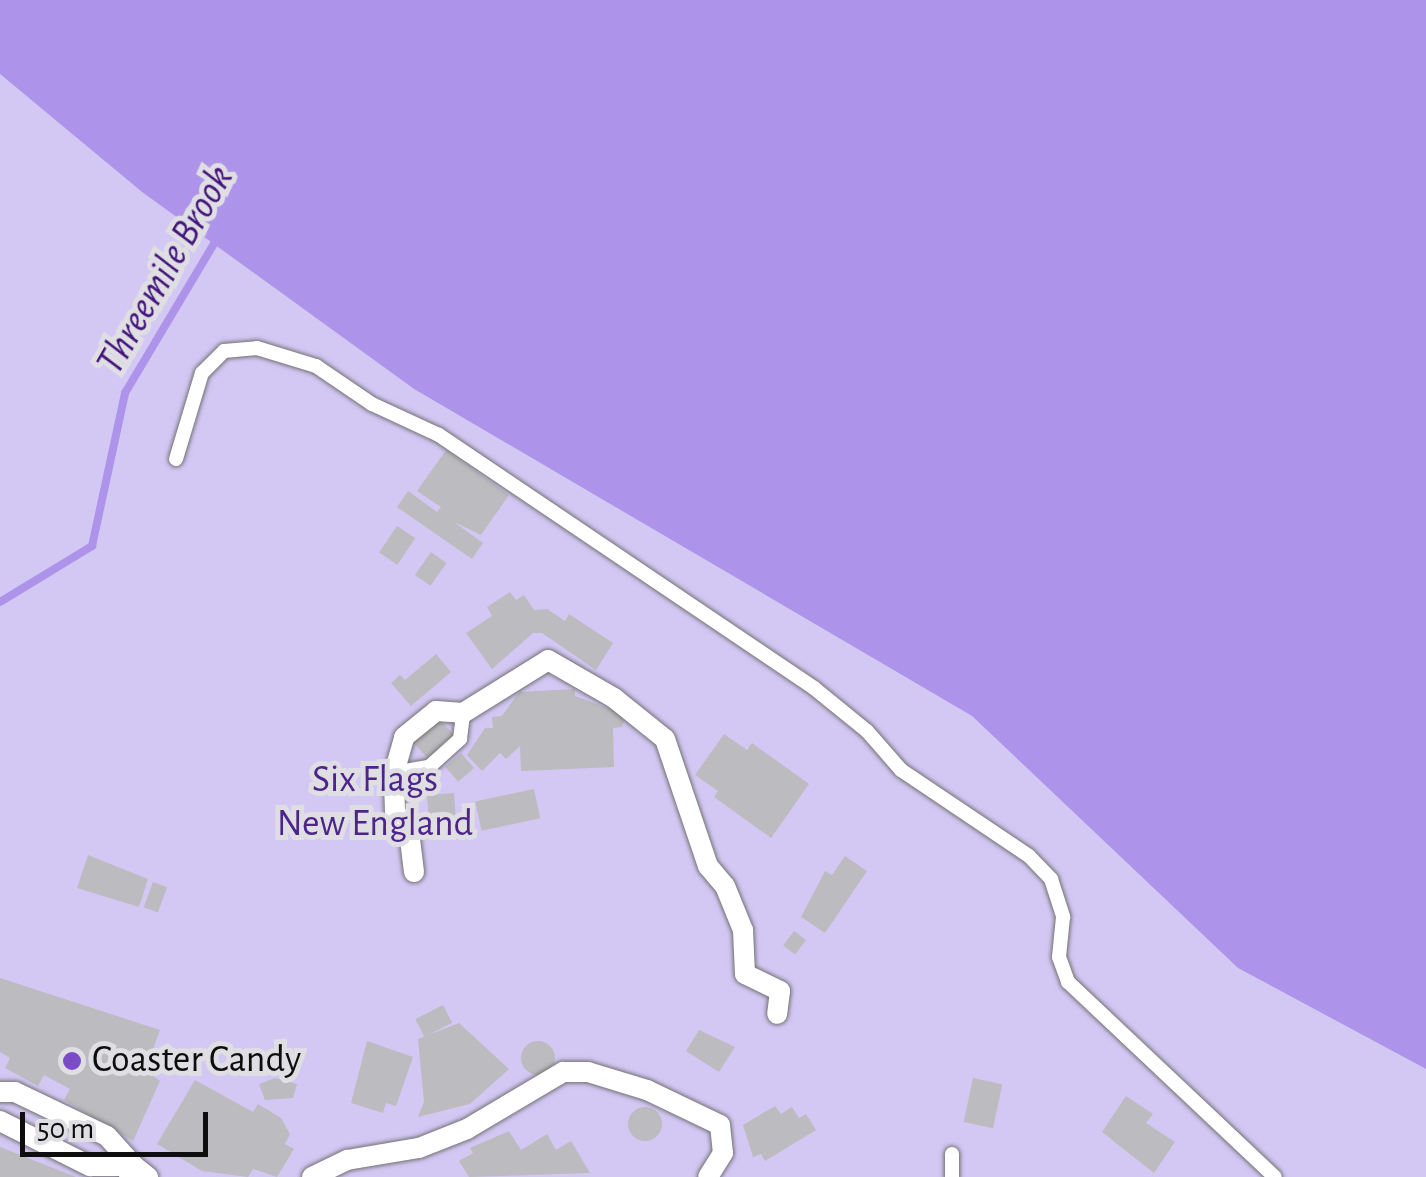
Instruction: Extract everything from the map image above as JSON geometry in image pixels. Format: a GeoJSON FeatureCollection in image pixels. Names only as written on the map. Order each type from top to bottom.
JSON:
{"type":"FeatureCollection","features":[{"type":"Feature","properties":{"kind":"street"},"geometry":{"type":"LineString","coordinates":[[414,872],[410,837],[395,811],[394,773],[404,737],[436,711],[462,714],[548,660],[614,698],[666,739],[708,866],[725,886],[743,930],[746,974],[780,991],[777,1014]]}},
{"type":"Feature","properties":{"kind":"street"},"geometry":{"type":"LineString","coordinates":[[312,1177],[347,1160],[419,1148],[467,1129],[564,1072],[588,1072],[648,1090],[720,1125],[723,1153],[708,1177]]}},
{"type":"Feature","properties":{"kind":"street"},"geometry":{"type":"LineString","coordinates":[[0,1092],[15,1092],[107,1136],[137,1173]]}},
{"type":"Feature","properties":{"kind":"street"},"geometry":{"type":"LineString","coordinates":[[0,1121],[90,1166],[137,1173]]}},
{"type":"Feature","properties":{"kind":"lane"},"geometry":{"type":"LineString","coordinates":[[176,459],[202,373],[224,351],[257,348],[316,366],[372,404],[439,435],[814,688],[867,731],[900,770],[1029,856],[1051,880],[1063,917],[1059,956],[1068,982],[1276,1177]]}},
{"type":"Feature","properties":{"kind":"lane"},"geometry":{"type":"LineString","coordinates":[[394,773],[429,767],[460,739],[462,714]]}},
{"type":"Feature","properties":{"kind":"lane"},"geometry":{"type":"LineString","coordinates":[[952,1154],[952,1177]]}},
{"type":"Feature","properties":{"kind":"green space","name":"Six Flags New England"},"geometry":{"type":"Polygon","coordinates":[[[0,74],[142,192],[414,389],[972,716],[1238,968],[1426,1069],[1426,1177],[0,1177],[0,74]]]}},
{"type":"Feature","properties":{"kind":"shaded area"},"geometry":{"type":"Polygon","coordinates":[[[0,0],[1426,0],[1426,1069],[1238,968],[972,716],[414,389],[142,192],[0,74],[0,0]]]}},
{"type":"Feature","properties":{"kind":"building"},"geometry":{"type":"Polygon","coordinates":[[[446,450],[509,495],[481,535],[454,522],[483,543],[472,559],[397,507],[408,491],[437,512],[441,507],[417,491],[446,450]]]}},
{"type":"Feature","properties":{"kind":"building"},"geometry":{"type":"Polygon","coordinates":[[[397,526],[415,538],[397,565],[379,553],[397,526]]]}},
{"type":"Feature","properties":{"kind":"building"},"geometry":{"type":"Polygon","coordinates":[[[431,552],[447,563],[431,586],[415,575],[431,552]]]}},
{"type":"Feature","properties":{"kind":"building"},"geometry":{"type":"Polygon","coordinates":[[[510,592],[516,600],[524,595],[534,610],[547,609],[565,621],[569,614],[613,643],[596,670],[542,633],[533,633],[492,669],[466,633],[492,616],[487,607],[510,592]]]}},
{"type":"Feature","properties":{"kind":"building"},"geometry":{"type":"Polygon","coordinates":[[[436,654],[451,672],[411,706],[391,683],[400,675],[405,680],[436,654]]]}},
{"type":"Feature","properties":{"kind":"building"},"geometry":{"type":"Polygon","coordinates":[[[575,689],[575,696],[626,715],[622,727],[613,728],[614,767],[521,771],[520,746],[506,759],[500,753],[482,771],[467,755],[485,728],[493,728],[492,717],[502,716],[519,692],[575,689]]]}},
{"type":"Feature","properties":{"kind":"building"},"geometry":{"type":"Polygon","coordinates":[[[438,718],[455,736],[429,760],[412,742],[438,718]]]}},
{"type":"Feature","properties":{"kind":"building"},"geometry":{"type":"Polygon","coordinates":[[[724,734],[747,750],[752,743],[809,784],[771,838],[714,797],[718,791],[695,775],[724,734]]]}},
{"type":"Feature","properties":{"kind":"building"},"geometry":{"type":"Polygon","coordinates":[[[461,753],[474,768],[458,782],[445,767],[461,753]]]}},
{"type":"Feature","properties":{"kind":"building"},"geometry":{"type":"Polygon","coordinates":[[[534,789],[540,818],[482,831],[475,801],[534,789]]]}},
{"type":"Feature","properties":{"kind":"building"},"geometry":{"type":"Polygon","coordinates":[[[454,793],[456,824],[429,826],[427,795],[454,793]]]}},
{"type":"Feature","properties":{"kind":"building"},"geometry":{"type":"Polygon","coordinates":[[[88,855],[148,879],[139,907],[77,888],[88,855]]]}},
{"type":"Feature","properties":{"kind":"building"},"geometry":{"type":"Polygon","coordinates":[[[845,856],[867,871],[825,933],[801,917],[825,871],[832,875],[845,856]]]}},
{"type":"Feature","properties":{"kind":"building"},"geometry":{"type":"Polygon","coordinates":[[[153,882],[167,887],[158,913],[144,907],[153,882]]]}},
{"type":"Feature","properties":{"kind":"building"},"geometry":{"type":"Polygon","coordinates":[[[794,931],[806,940],[795,954],[783,945],[794,931]]]}},
{"type":"Feature","properties":{"kind":"building","name":"Coaster Candy"},"geometry":{"type":"Polygon","coordinates":[[[0,978],[160,1030],[150,1058],[138,1055],[135,1063],[160,1081],[133,1141],[64,1100],[70,1089],[44,1075],[38,1086],[5,1068],[10,1058],[0,1052],[0,978]]]}},
{"type":"Feature","properties":{"kind":"building"},"geometry":{"type":"Polygon","coordinates":[[[443,1005],[452,1023],[424,1037],[415,1019],[443,1005]]]}},
{"type":"Feature","properties":{"kind":"building"},"geometry":{"type":"Polygon","coordinates":[[[459,1023],[509,1069],[470,1104],[418,1117],[424,1102],[418,1039],[459,1023]]]}},
{"type":"Feature","properties":{"kind":"building"},"geometry":{"type":"Polygon","coordinates":[[[699,1030],[735,1047],[719,1072],[686,1051],[699,1030]]]}},
{"type":"Feature","properties":{"kind":"building"},"geometry":{"type":"Polygon","coordinates":[[[367,1041],[413,1057],[396,1106],[386,1103],[383,1113],[351,1103],[367,1041]]]}},
{"type":"Feature","properties":{"kind":"building"},"geometry":{"type":"Polygon","coordinates":[[[538,1041],[550,1046],[555,1058],[550,1070],[538,1075],[526,1070],[521,1058],[526,1046],[538,1041]]]}},
{"type":"Feature","properties":{"kind":"building"},"geometry":{"type":"Polygon","coordinates":[[[275,1078],[297,1084],[293,1098],[265,1100],[259,1084],[275,1078]]]}},
{"type":"Feature","properties":{"kind":"building"},"geometry":{"type":"Polygon","coordinates":[[[973,1078],[1002,1084],[993,1128],[964,1122],[973,1078]]]}},
{"type":"Feature","properties":{"kind":"building"},"geometry":{"type":"Polygon","coordinates":[[[195,1080],[253,1112],[258,1104],[281,1118],[290,1134],[285,1144],[294,1149],[277,1177],[253,1169],[248,1177],[202,1171],[157,1144],[195,1080]]]}},
{"type":"Feature","properties":{"kind":"building"},"geometry":{"type":"Polygon","coordinates":[[[1126,1096],[1153,1114],[1146,1123],[1175,1142],[1154,1173],[1102,1132],[1126,1096]]]}},
{"type":"Feature","properties":{"kind":"building"},"geometry":{"type":"Polygon","coordinates":[[[775,1106],[781,1114],[792,1107],[799,1118],[806,1114],[816,1130],[765,1161],[761,1154],[753,1157],[743,1125],[775,1106]]]}},
{"type":"Feature","properties":{"kind":"building"},"geometry":{"type":"Polygon","coordinates":[[[645,1107],[657,1112],[662,1124],[657,1136],[645,1141],[633,1136],[628,1124],[633,1112],[645,1107]]]}},
{"type":"Feature","properties":{"kind":"building"},"geometry":{"type":"Polygon","coordinates":[[[509,1131],[521,1150],[547,1134],[556,1150],[571,1141],[590,1173],[469,1177],[459,1161],[473,1153],[470,1148],[509,1131]]]}},
{"type":"Feature","properties":{"kind":"building"},"geometry":{"type":"Polygon","coordinates":[[[0,1147],[76,1177],[0,1177],[0,1147]]]}},
{"type":"Feature","properties":{"kind":"waterway","name":"Threemile Brook"},"geometry":{"type":"LineString","coordinates":[[0,602],[92,546],[125,393],[218,237]]}},
{"type":"Feature","properties":{"kind":"place","name":"Coaster Candy"},"geometry":{"type":"Point","coordinates":[72,1061]}}]}
